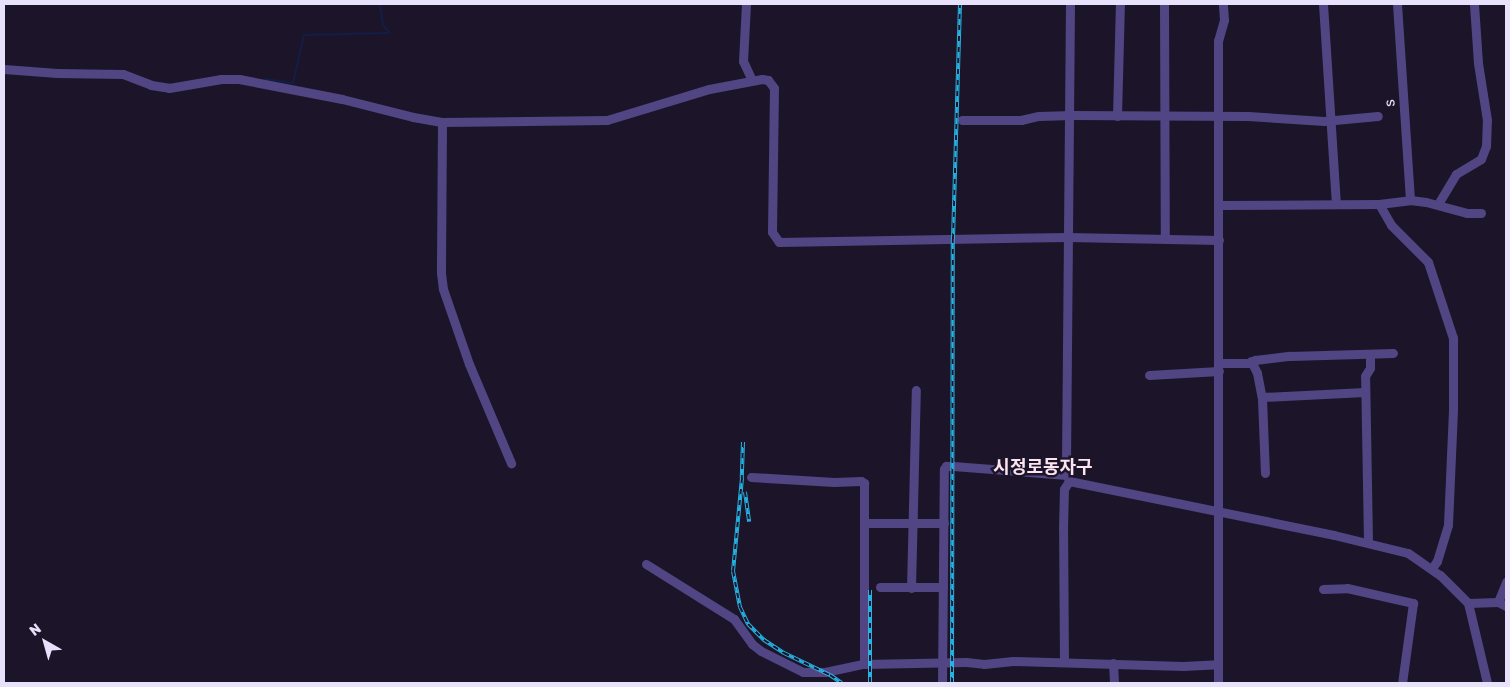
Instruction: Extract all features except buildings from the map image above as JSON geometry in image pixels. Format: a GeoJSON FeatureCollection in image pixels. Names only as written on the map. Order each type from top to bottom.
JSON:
{"type":"FeatureCollection","features":[{"type":"Feature","properties":{"kind":"street"},"geometry":{"type":"LineString","coordinates":[[746,4],[742,61],[752,80]]}},
{"type":"Feature","properties":{"kind":"street"},"geometry":{"type":"LineString","coordinates":[[1064,662],[1063,509],[1064,489],[1068,478],[1070,4]]}},
{"type":"Feature","properties":{"kind":"street"},"geometry":{"type":"LineString","coordinates":[[1117,116],[1120,4]]}},
{"type":"Feature","properties":{"kind":"street"},"geometry":{"type":"LineString","coordinates":[[1164,4],[1165,239]]}},
{"type":"Feature","properties":{"kind":"street"},"geometry":{"type":"LineString","coordinates":[[1218,683],[1220,205],[1218,41],[1224,20],[1223,4]]}},
{"type":"Feature","properties":{"kind":"street"},"geometry":{"type":"LineString","coordinates":[[1324,4],[1336,204]]}},
{"type":"Feature","properties":{"kind":"street","name":"s"},"geometry":{"type":"LineString","coordinates":[[1397,4],[1410,200]]}},
{"type":"Feature","properties":{"kind":"street"},"geometry":{"type":"LineString","coordinates":[[1438,204],[1456,174],[1481,159],[1486,146],[1487,120],[1478,63],[1474,4]]}},
{"type":"Feature","properties":{"kind":"street"},"geometry":{"type":"LineString","coordinates":[[4,69],[58,73],[123,74],[151,85],[169,88],[221,79],[239,79],[342,99],[413,117],[442,122],[608,120],[708,89],[752,80],[768,80],[774,88],[772,232],[779,242],[1068,237],[1219,240]]}},
{"type":"Feature","properties":{"kind":"street"},"geometry":{"type":"LineString","coordinates":[[962,120],[1021,120],[1039,116],[1071,115],[1332,119],[1378,116]]}},
{"type":"Feature","properties":{"kind":"street"},"geometry":{"type":"LineString","coordinates":[[442,122],[443,289],[469,364],[511,463]]}},
{"type":"Feature","properties":{"kind":"street"},"geometry":{"type":"LineString","coordinates":[[1220,205],[1379,204],[1410,200],[1438,204],[1467,213],[1481,213]]}},
{"type":"Feature","properties":{"kind":"street"},"geometry":{"type":"LineString","coordinates":[[1379,204],[1391,225],[1428,262],[1452,338],[1454,410],[1448,524],[1440,552],[1432,568]]}},
{"type":"Feature","properties":{"kind":"street"},"geometry":{"type":"LineString","coordinates":[[1149,375],[1290,356],[1393,353]]}},
{"type":"Feature","properties":{"kind":"street"},"geometry":{"type":"LineString","coordinates":[[1368,542],[1365,376],[1370,368],[1370,354]]}},
{"type":"Feature","properties":{"kind":"street"},"geometry":{"type":"LineString","coordinates":[[1251,361],[1257,373],[1262,397],[1265,473]]}},
{"type":"Feature","properties":{"kind":"street"},"geometry":{"type":"LineString","coordinates":[[911,588],[916,390]]}},
{"type":"Feature","properties":{"kind":"street"},"geometry":{"type":"LineString","coordinates":[[1262,397],[1365,392]]}},
{"type":"Feature","properties":{"kind":"street"},"geometry":{"type":"LineString","coordinates":[[942,683],[943,473],[946,466],[1068,478],[1218,512],[1368,542],[1402,551],[1432,568],[1451,584],[1468,603],[1487,683]]}},
{"type":"Feature","properties":{"kind":"street"},"geometry":{"type":"LineString","coordinates":[[751,477],[834,482],[863,481],[864,664]]}},
{"type":"Feature","properties":{"kind":"street"},"geometry":{"type":"LineString","coordinates":[[864,523],[944,523]]}},
{"type":"Feature","properties":{"kind":"street"},"geometry":{"type":"LineString","coordinates":[[646,564],[734,619],[756,648],[794,669],[811,673],[864,664],[1064,662],[1183,666],[1218,664]]}},
{"type":"Feature","properties":{"kind":"street"},"geometry":{"type":"LineString","coordinates":[[1468,603],[1502,604],[1506,582]]}},
{"type":"Feature","properties":{"kind":"street"},"geometry":{"type":"LineString","coordinates":[[880,588],[943,588]]}},
{"type":"Feature","properties":{"kind":"street"},"geometry":{"type":"LineString","coordinates":[[1323,589],[1347,588],[1412,601],[1402,683]]}},
{"type":"Feature","properties":{"kind":"street"},"geometry":{"type":"LineString","coordinates":[[1113,663],[1114,683]]}},
{"type":"Feature","properties":{"kind":"waterway"},"geometry":{"type":"LineString","coordinates":[[265,79],[293,83],[304,35],[389,32],[383,25],[380,4]]}},
{"type":"Feature","properties":{"kind":"railway"},"geometry":{"type":"LineString","coordinates":[[952,683],[953,239],[960,4]]}},
{"type":"Feature","properties":{"kind":"railway"},"geometry":{"type":"LineString","coordinates":[[743,442],[742,478],[733,571],[740,607],[748,624],[764,640],[784,653],[830,675],[842,683]]}},
{"type":"Feature","properties":{"kind":"railway"},"geometry":{"type":"LineString","coordinates":[[745,492],[749,522]]}},
{"type":"Feature","properties":{"kind":"railway"},"geometry":{"type":"LineString","coordinates":[[870,590],[870,683]]}},
{"type":"Feature","properties":{"kind":"district","name":"시정로동자구"},"geometry":{"type":"Point","coordinates":[1043,467]}}]}
